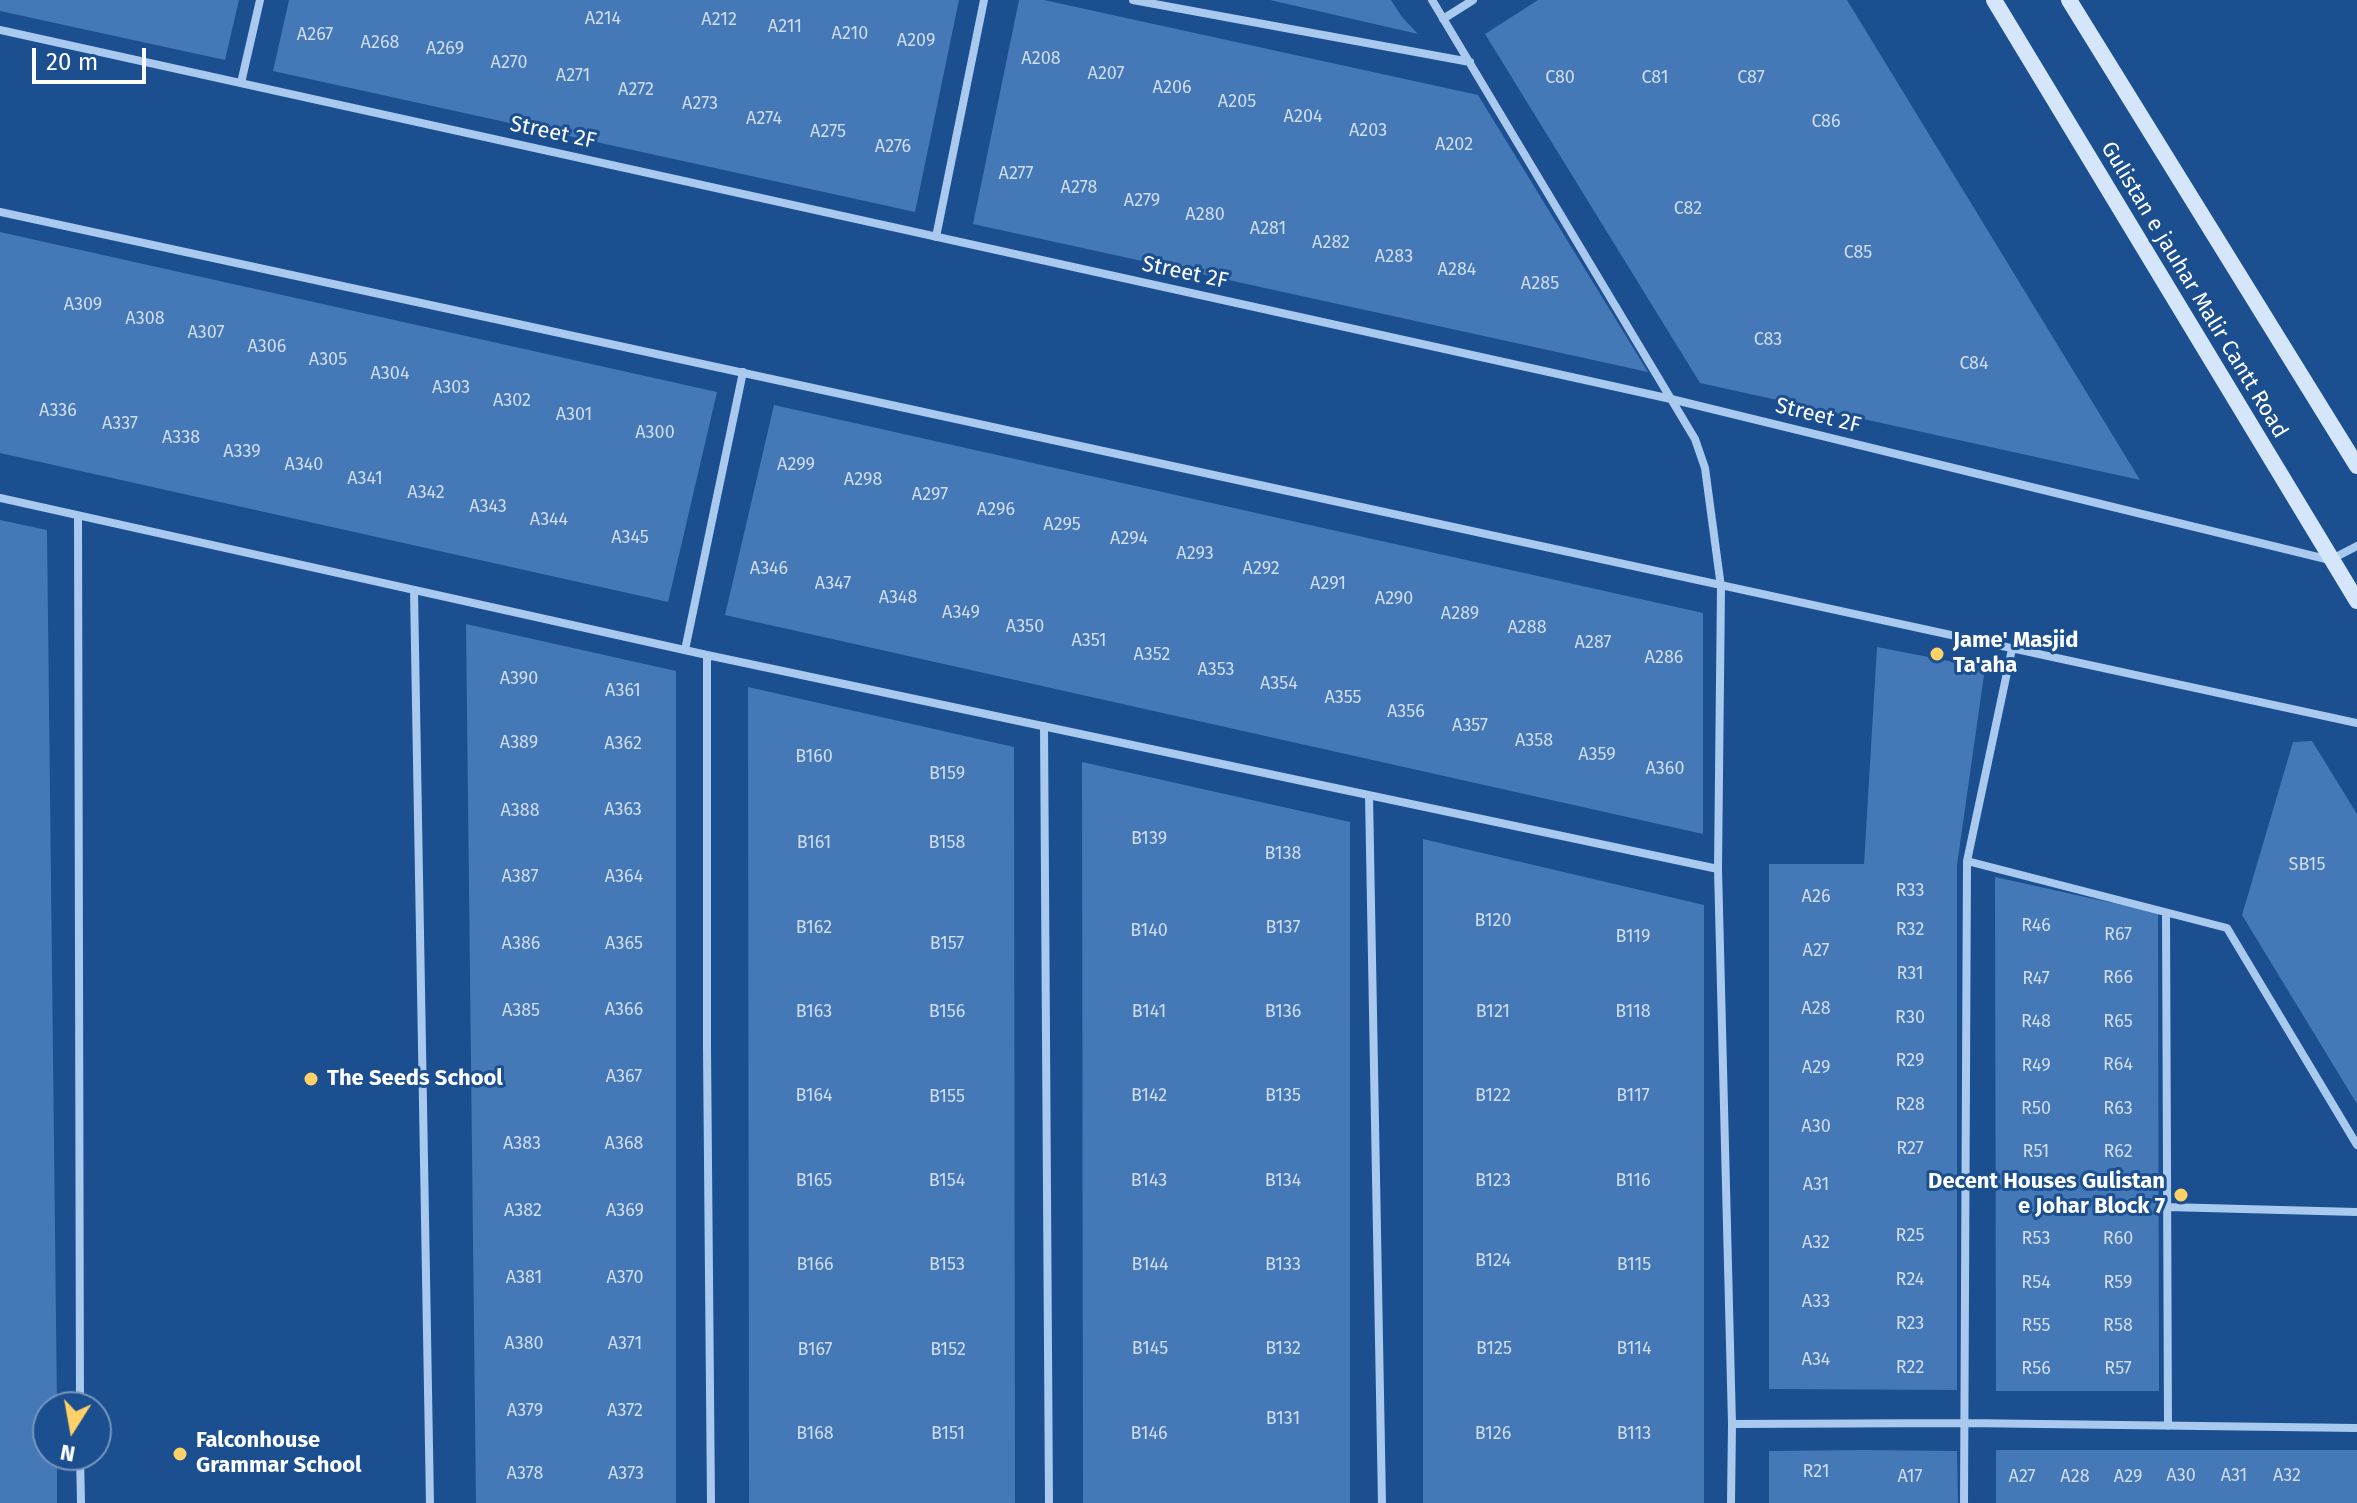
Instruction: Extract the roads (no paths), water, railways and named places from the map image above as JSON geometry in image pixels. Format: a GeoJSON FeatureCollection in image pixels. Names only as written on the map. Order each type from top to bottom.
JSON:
{"type":"FeatureCollection","features":[{"type":"Feature","properties":{"kind":"main road","name":"Gulistan e jauhar Malir Cantt Road"},"geometry":{"type":"LineString","coordinates":[[1994,0],[2357,601]]}},
{"type":"Feature","properties":{"kind":"main road","name":"Gulistan e jauhar Malir Cantt Road"},"geometry":{"type":"LineString","coordinates":[[2069,0],[2357,466]]}},
{"type":"Feature","properties":{"kind":"street"},"geometry":{"type":"LineString","coordinates":[[241,83],[260,0]]}},
{"type":"Feature","properties":{"kind":"street"},"geometry":{"type":"LineString","coordinates":[[936,237],[984,0]]}},
{"type":"Feature","properties":{"kind":"street"},"geometry":{"type":"LineString","coordinates":[[1133,0],[1470,62]]}},
{"type":"Feature","properties":{"kind":"street"},"geometry":{"type":"LineString","coordinates":[[1432,0],[1695,439],[1705,468],[1721,587],[1718,869],[1732,1424],[1731,1503]]}},
{"type":"Feature","properties":{"kind":"street"},"geometry":{"type":"LineString","coordinates":[[1443,19],[1473,0]]}},
{"type":"Feature","properties":{"kind":"street","name":"Street 2F"},"geometry":{"type":"LineString","coordinates":[[0,30],[1671,399],[2330,560]]}},
{"type":"Feature","properties":{"kind":"street"},"geometry":{"type":"LineString","coordinates":[[0,212],[2357,723]]}},
{"type":"Feature","properties":{"kind":"street"},"geometry":{"type":"LineString","coordinates":[[685,650],[743,372]]}},
{"type":"Feature","properties":{"kind":"street"},"geometry":{"type":"LineString","coordinates":[[0,498],[707,655],[1718,869]]}},
{"type":"Feature","properties":{"kind":"street"},"geometry":{"type":"LineString","coordinates":[[78,516],[80,1391]]}},
{"type":"Feature","properties":{"kind":"street"},"geometry":{"type":"LineString","coordinates":[[2330,560],[2357,546]]}},
{"type":"Feature","properties":{"kind":"street"},"geometry":{"type":"LineString","coordinates":[[414,590],[430,1503]]}},
{"type":"Feature","properties":{"kind":"street"},"geometry":{"type":"LineString","coordinates":[[1964,1503],[1967,861],[2012,649]]}},
{"type":"Feature","properties":{"kind":"street"},"geometry":{"type":"LineString","coordinates":[[707,655],[711,1503]]}},
{"type":"Feature","properties":{"kind":"street"},"geometry":{"type":"LineString","coordinates":[[1044,726],[1049,1503]]}},
{"type":"Feature","properties":{"kind":"street"},"geometry":{"type":"LineString","coordinates":[[1369,795],[1382,1503]]}},
{"type":"Feature","properties":{"kind":"street"},"geometry":{"type":"LineString","coordinates":[[1967,861],[2227,928],[2357,1145]]}},
{"type":"Feature","properties":{"kind":"street"},"geometry":{"type":"LineString","coordinates":[[2166,913],[2168,1426]]}},
{"type":"Feature","properties":{"kind":"street"},"geometry":{"type":"LineString","coordinates":[[2167,1207],[2357,1212]]}},
{"type":"Feature","properties":{"kind":"street"},"geometry":{"type":"LineString","coordinates":[[1732,1424],[1964,1423],[2357,1428]]}},
{"type":"Feature","properties":{"kind":"street"},"geometry":{"type":"LineString","coordinates":[[80,1471],[81,1503]]}},
{"type":"Feature","properties":{"kind":"place","name":"Jame' Masjid Ta'aha"},"geometry":{"type":"Point","coordinates":[1937,654]}},
{"type":"Feature","properties":{"kind":"place","name":"The Seeds School"},"geometry":{"type":"Point","coordinates":[311,1079]}},
{"type":"Feature","properties":{"kind":"place","name":"Decent Houses Gulistan e Johar Block 7"},"geometry":{"type":"Point","coordinates":[2181,1195]}},
{"type":"Feature","properties":{"kind":"place","name":"Falconhouse Grammar School"},"geometry":{"type":"Point","coordinates":[180,1454]}}]}
